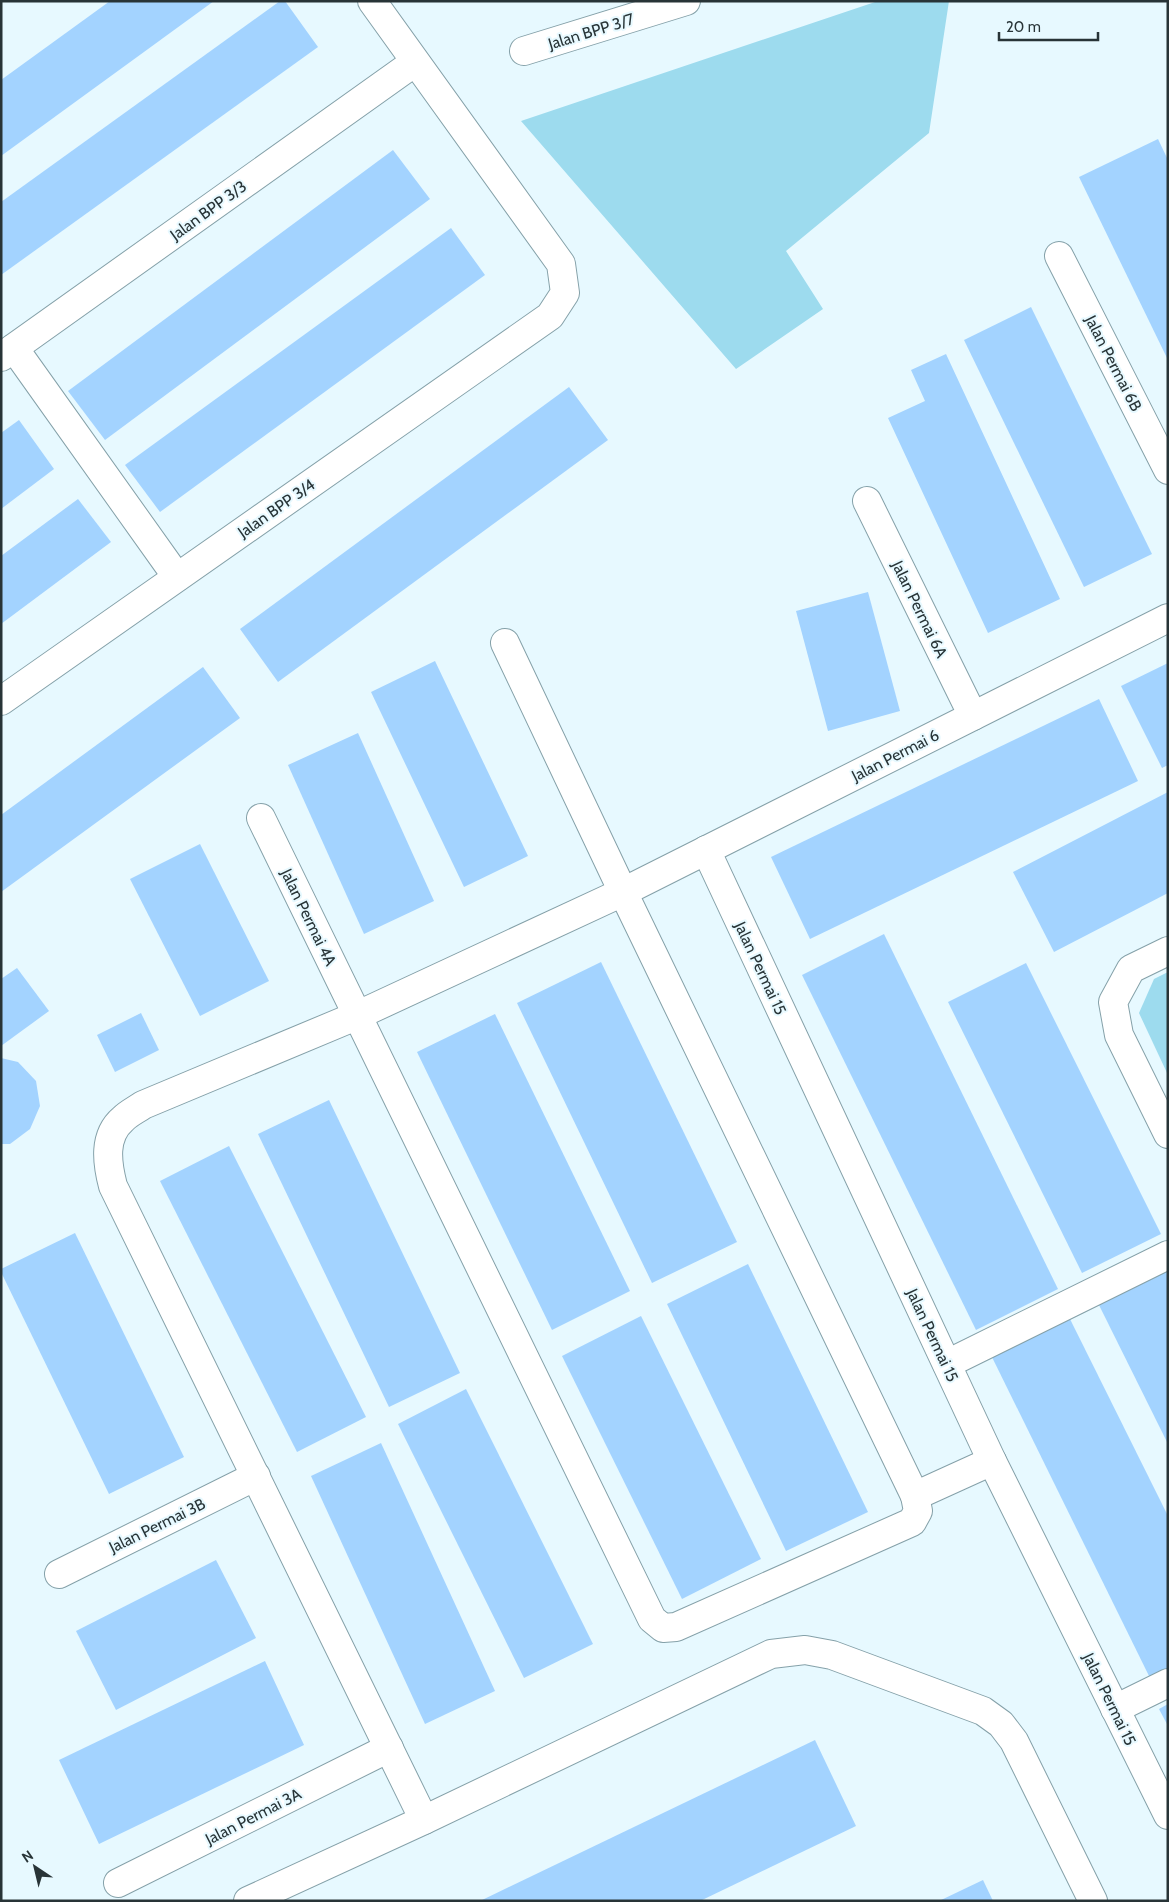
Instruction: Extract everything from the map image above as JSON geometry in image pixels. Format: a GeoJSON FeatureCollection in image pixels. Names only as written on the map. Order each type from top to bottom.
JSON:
{"type":"FeatureCollection","features":[{"type":"Feature","properties":{"kind":"street"},"geometry":{"type":"LineString","coordinates":[[372,1],[415,62]]}},
{"type":"Feature","properties":{"kind":"street","name":"Jalan BPP 3/7"},"geometry":{"type":"LineString","coordinates":[[524,52],[686,1]]}},
{"type":"Feature","properties":{"kind":"street","name":"Jalan BPP 3/4"},"geometry":{"type":"LineString","coordinates":[[1,700],[550,316],[566,293],[561,264],[415,62]]}},
{"type":"Feature","properties":{"kind":"street","name":"Jalan BPP 3/3"},"geometry":{"type":"LineString","coordinates":[[8,353],[415,62]]}},
{"type":"Feature","properties":{"kind":"street","name":"Jalan Permai 6B"},"geometry":{"type":"LineString","coordinates":[[1060,256],[1168,470]]}},
{"type":"Feature","properties":{"kind":"street"},"geometry":{"type":"LineString","coordinates":[[8,353],[177,577]]}},
{"type":"Feature","properties":{"kind":"street","name":"Jalan Permai 6A"},"geometry":{"type":"LineString","coordinates":[[867,501],[973,716]]}},
{"type":"Feature","properties":{"kind":"street","name":"Jalan Permai 6"},"geometry":{"type":"LineString","coordinates":[[424,1820],[113,1186],[107,1163],[110,1138],[122,1119],[143,1105],[356,1016],[623,892],[1168,618]]}},
{"type":"Feature","properties":{"kind":"street"},"geometry":{"type":"LineString","coordinates":[[505,643],[623,892],[915,1496],[992,1461]]}},
{"type":"Feature","properties":{"kind":"street","name":"Jalan Permai 4A"},"geometry":{"type":"LineString","coordinates":[[261,818],[652,1619],[663,1628],[676,1627],[912,1522],[918,1511],[915,1496]]}},
{"type":"Feature","properties":{"kind":"street","name":"Jalan Permai 15"},"geometry":{"type":"LineString","coordinates":[[706,850],[992,1461],[1168,1815]]}},
{"type":"Feature","properties":{"kind":"street"},"geometry":{"type":"LineString","coordinates":[[1168,950],[1131,970],[1113,1002],[1119,1035],[1168,1134]]}},
{"type":"Feature","properties":{"kind":"street"},"geometry":{"type":"LineString","coordinates":[[947,1364],[1168,1254]]}},
{"type":"Feature","properties":{"kind":"street","name":"Jalan Permai 3B"},"geometry":{"type":"LineString","coordinates":[[59,1574],[256,1476]]}},
{"type":"Feature","properties":{"kind":"street"},"geometry":{"type":"LineString","coordinates":[[248,1901],[424,1820],[771,1654],[805,1650],[832,1655],[983,1711],[1001,1724],[1014,1741],[1093,1901]]}},
{"type":"Feature","properties":{"kind":"street"},"geometry":{"type":"LineString","coordinates":[[1116,1710],[1168,1683]]}},
{"type":"Feature","properties":{"kind":"street","name":"Jalan Permai 3A"},"geometry":{"type":"LineString","coordinates":[[118,1883],[389,1748]]}},
{"type":"Feature","properties":{"kind":"shaded area"},"geometry":{"type":"Polygon","coordinates":[[[878,1],[949,1],[929,133],[786,251],[823,309],[736,369],[521,121],[878,1]]]}},
{"type":"Feature","properties":{"kind":"shaded area"},"geometry":{"type":"Polygon","coordinates":[[[1168,972],[1168,1075],[1139,1013],[1154,979],[1168,972]]]}},
{"type":"Feature","properties":{"kind":"building"},"geometry":{"type":"Polygon","coordinates":[[[110,1],[214,1],[1,156],[1,80],[110,1]]]}},
{"type":"Feature","properties":{"kind":"building"},"geometry":{"type":"Polygon","coordinates":[[[280,1],[285,1],[318,47],[1,275],[1,202],[280,1]]]}},
{"type":"Feature","properties":{"kind":"building"},"geometry":{"type":"Polygon","coordinates":[[[1158,139],[1168,160],[1168,360],[1079,177],[1158,139]]]}},
{"type":"Feature","properties":{"kind":"building"},"geometry":{"type":"Polygon","coordinates":[[[393,150],[430,199],[105,440],[68,391],[393,150]]]}},
{"type":"Feature","properties":{"kind":"building"},"geometry":{"type":"Polygon","coordinates":[[[451,228],[485,275],[160,512],[125,465],[451,228]]]}},
{"type":"Feature","properties":{"kind":"building"},"geometry":{"type":"Polygon","coordinates":[[[1031,307],[1152,554],[1084,587],[964,340],[1031,307]]]}},
{"type":"Feature","properties":{"kind":"building"},"geometry":{"type":"Polygon","coordinates":[[[946,354],[1060,599],[988,633],[888,418],[925,401],[911,370],[946,354]]]}},
{"type":"Feature","properties":{"kind":"building"},"geometry":{"type":"Polygon","coordinates":[[[569,387],[608,440],[278,682],[240,629],[569,387]]]}},
{"type":"Feature","properties":{"kind":"building"},"geometry":{"type":"Polygon","coordinates":[[[19,420],[54,469],[1,509],[1,433],[19,420]]]}},
{"type":"Feature","properties":{"kind":"building"},"geometry":{"type":"Polygon","coordinates":[[[78,499],[111,542],[1,624],[1,556],[78,499]]]}},
{"type":"Feature","properties":{"kind":"building"},"geometry":{"type":"Polygon","coordinates":[[[868,592],[900,711],[828,731],[796,611],[868,592]]]}},
{"type":"Feature","properties":{"kind":"building"},"geometry":{"type":"Polygon","coordinates":[[[435,661],[528,856],[464,887],[371,692],[435,661]]]}},
{"type":"Feature","properties":{"kind":"building"},"geometry":{"type":"Polygon","coordinates":[[[1168,663],[1168,765],[1162,768],[1121,686],[1168,663]]]}},
{"type":"Feature","properties":{"kind":"building"},"geometry":{"type":"Polygon","coordinates":[[[203,667],[240,718],[1,892],[1,815],[203,667]]]}},
{"type":"Feature","properties":{"kind":"building"},"geometry":{"type":"Polygon","coordinates":[[[1099,699],[1138,781],[810,939],[771,857],[1099,699]]]}},
{"type":"Feature","properties":{"kind":"building"},"geometry":{"type":"Polygon","coordinates":[[[358,733],[434,901],[364,934],[288,765],[358,733]]]}},
{"type":"Feature","properties":{"kind":"building"},"geometry":{"type":"Polygon","coordinates":[[[1168,792],[1168,893],[1054,952],[1013,872],[1168,792]]]}},
{"type":"Feature","properties":{"kind":"building"},"geometry":{"type":"Polygon","coordinates":[[[200,844],[269,981],[200,1016],[130,879],[200,844]]]}},
{"type":"Feature","properties":{"kind":"building"},"geometry":{"type":"Polygon","coordinates":[[[884,934],[1058,1289],[976,1330],[802,975],[884,934]]]}},
{"type":"Feature","properties":{"kind":"building"},"geometry":{"type":"Polygon","coordinates":[[[601,962],[737,1242],[652,1283],[517,1003],[601,962]]]}},
{"type":"Feature","properties":{"kind":"building"},"geometry":{"type":"Polygon","coordinates":[[[1026,963],[1161,1234],[1082,1273],[948,1002],[1026,963]]]}},
{"type":"Feature","properties":{"kind":"building"},"geometry":{"type":"Polygon","coordinates":[[[17,968],[49,1011],[1,1046],[1,979],[17,968]]]}},
{"type":"Feature","properties":{"kind":"building"},"geometry":{"type":"Polygon","coordinates":[[[141,1013],[159,1050],[115,1072],[97,1035],[141,1013]]]}},
{"type":"Feature","properties":{"kind":"building"},"geometry":{"type":"Polygon","coordinates":[[[495,1014],[630,1291],[552,1330],[417,1052],[495,1014]]]}},
{"type":"Feature","properties":{"kind":"building"},"geometry":{"type":"Polygon","coordinates":[[[1,1058],[18,1062],[36,1081],[40,1106],[30,1129],[10,1144],[1,1144],[1,1058]]]}},
{"type":"Feature","properties":{"kind":"building"},"geometry":{"type":"Polygon","coordinates":[[[329,1100],[460,1373],[389,1407],[258,1134],[329,1100]]]}},
{"type":"Feature","properties":{"kind":"building"},"geometry":{"type":"Polygon","coordinates":[[[229,1146],[366,1417],[297,1452],[160,1181],[229,1146]]]}},
{"type":"Feature","properties":{"kind":"building"},"geometry":{"type":"Polygon","coordinates":[[[75,1233],[184,1457],[109,1494],[1,1272],[1,1269],[75,1233]]]}},
{"type":"Feature","properties":{"kind":"building"},"geometry":{"type":"Polygon","coordinates":[[[1168,1260],[1168,1444],[1095,1297],[1168,1260]]]}},
{"type":"Feature","properties":{"kind":"building"},"geometry":{"type":"Polygon","coordinates":[[[748,1264],[868,1512],[786,1551],[667,1304],[748,1264]]]}},
{"type":"Feature","properties":{"kind":"building"},"geometry":{"type":"Polygon","coordinates":[[[1066,1311],[1168,1516],[1168,1672],[1151,1680],[988,1349],[1066,1311]]]}},
{"type":"Feature","properties":{"kind":"building"},"geometry":{"type":"Polygon","coordinates":[[[641,1316],[761,1559],[682,1599],[562,1356],[641,1316]]]}},
{"type":"Feature","properties":{"kind":"building"},"geometry":{"type":"Polygon","coordinates":[[[466,1389],[593,1644],[524,1678],[398,1424],[466,1389]]]}},
{"type":"Feature","properties":{"kind":"building"},"geometry":{"type":"Polygon","coordinates":[[[381,1443],[495,1691],[425,1724],[311,1476],[381,1443]]]}},
{"type":"Feature","properties":{"kind":"building"},"geometry":{"type":"Polygon","coordinates":[[[216,1560],[256,1638],[116,1710],[76,1631],[216,1560]]]}},
{"type":"Feature","properties":{"kind":"building"},"geometry":{"type":"Polygon","coordinates":[[[265,1661],[304,1745],[99,1844],[59,1760],[265,1661]]]}},
{"type":"Feature","properties":{"kind":"building"},"geometry":{"type":"Polygon","coordinates":[[[1168,1704],[1168,1726],[1159,1709],[1168,1704]]]}},
{"type":"Feature","properties":{"kind":"building"},"geometry":{"type":"Polygon","coordinates":[[[815,1740],[856,1826],[700,1901],[480,1901],[815,1740]]]}},
{"type":"Feature","properties":{"kind":"building"},"geometry":{"type":"Polygon","coordinates":[[[983,1880],[993,1901],[939,1901],[983,1880]]]}}]}
